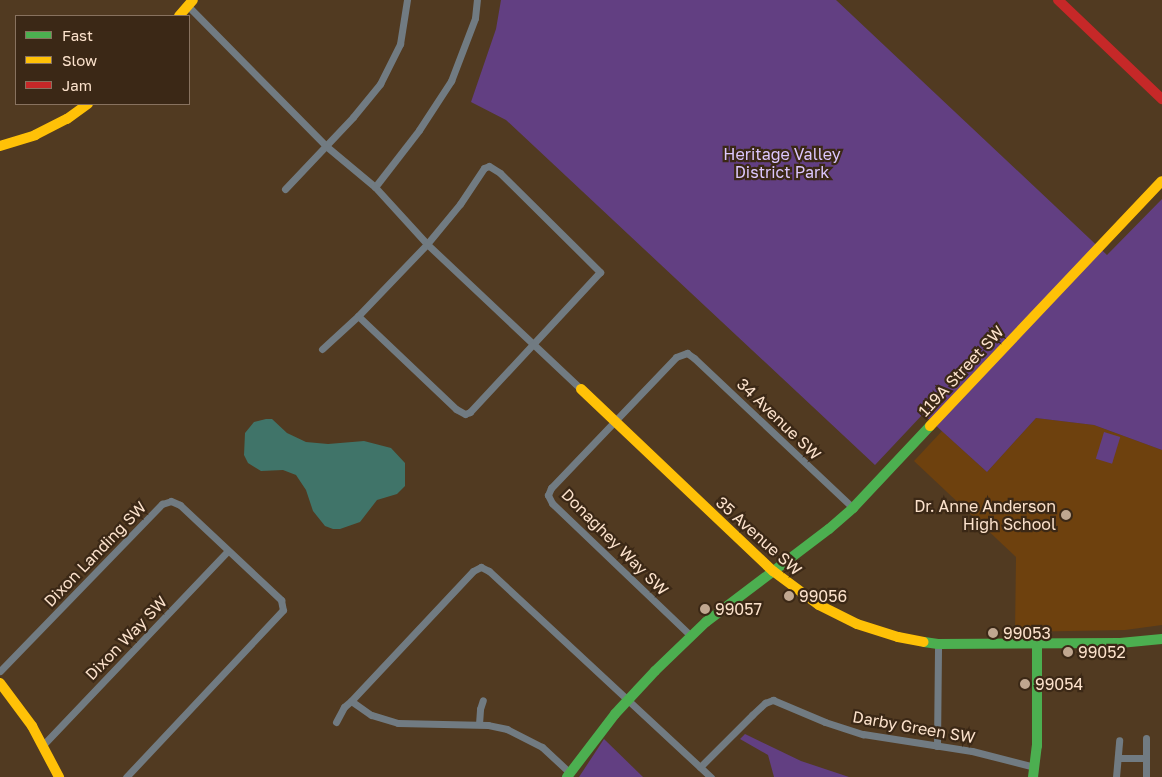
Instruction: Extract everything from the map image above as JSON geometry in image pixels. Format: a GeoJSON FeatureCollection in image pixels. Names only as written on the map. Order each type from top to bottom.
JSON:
{"type":"FeatureCollection","features":[{"type":"Feature","properties":{"kind":"street"},"geometry":{"type":"LineString","coordinates":[[285,189],[326,146],[380,84],[400,44],[407,0]]}},
{"type":"Feature","properties":{"kind":"street"},"geometry":{"type":"LineString","coordinates":[[375,187],[419,130],[451,81],[475,18],[478,0]]}},
{"type":"Feature","properties":{"kind":"street"},"geometry":{"type":"LineString","coordinates":[[1058,0],[1162,99]]}},
{"type":"Feature","properties":{"kind":"street"},"geometry":{"type":"LineString","coordinates":[[179,15],[190,3],[326,146],[375,187],[427,244],[581,388]]}},
{"type":"Feature","properties":{"kind":"street"},"geometry":{"type":"LineString","coordinates":[[0,146],[35,135],[67,119],[87,105]]}},
{"type":"Feature","properties":{"kind":"street"},"geometry":{"type":"LineString","coordinates":[[322,349],[358,316],[427,244],[460,204],[484,168],[489,166],[495,168],[600,272],[465,414],[456,409],[358,316]]}},
{"type":"Feature","properties":{"kind":"street","name":"119A Street SW"},"geometry":{"type":"LineString","coordinates":[[568,775],[628,700],[691,636],[773,571],[829,530],[853,508],[1162,181]]}},
{"type":"Feature","properties":{"kind":"street","name":"34 Avenue SW"},"geometry":{"type":"LineString","coordinates":[[615,421],[676,357],[684,353],[694,358],[853,508]]}},
{"type":"Feature","properties":{"kind":"street","name":"35 Avenue SW"},"geometry":{"type":"LineString","coordinates":[[581,388],[773,571],[806,597],[851,621],[898,637],[938,644],[1120,643],[1162,639]]}},
{"type":"Feature","properties":{"kind":"street","name":"Donaghey Way SW"},"geometry":{"type":"LineString","coordinates":[[615,421],[551,488],[550,499],[691,636]]}},
{"type":"Feature","properties":{"kind":"street","name":"Dixon Landing SW"},"geometry":{"type":"LineString","coordinates":[[0,671],[162,504],[171,501],[176,502],[280,600],[283,610],[126,777]]}},
{"type":"Feature","properties":{"kind":"street","name":"Dixon Way SW"},"geometry":{"type":"LineString","coordinates":[[43,745],[228,551]]}},
{"type":"Feature","properties":{"kind":"street"},"geometry":{"type":"LineString","coordinates":[[336,722],[344,707],[473,571],[481,567],[489,571],[711,777]]}},
{"type":"Feature","properties":{"kind":"street"},"geometry":{"type":"LineString","coordinates":[[937,746],[938,644]]}},
{"type":"Feature","properties":{"kind":"street"},"geometry":{"type":"LineString","coordinates":[[1034,772],[1037,644]]}},
{"type":"Feature","properties":{"kind":"street"},"geometry":{"type":"LineString","coordinates":[[0,683],[23,712],[43,745],[59,777]]}},
{"type":"Feature","properties":{"kind":"street"},"geometry":{"type":"LineString","coordinates":[[479,724],[483,700]]}},
{"type":"Feature","properties":{"kind":"street","name":"Darby Green SW"},"geometry":{"type":"LineString","coordinates":[[700,767],[752,715],[773,700],[844,729],[889,739],[985,754],[1034,772]]}},
{"type":"Feature","properties":{"kind":"street"},"geometry":{"type":"LineString","coordinates":[[351,701],[371,715],[398,723],[497,726],[524,736],[542,747],[568,775]]}},
{"type":"Feature","properties":{"kind":"street"},"geometry":{"type":"LineString","coordinates":[[1146,738],[1146,777]]}},
{"type":"Feature","properties":{"kind":"street"},"geometry":{"type":"LineString","coordinates":[[1116,777],[1119,740]]}},
{"type":"Feature","properties":{"kind":"street"},"geometry":{"type":"LineString","coordinates":[[1118,758],[1146,758]]}},
{"type":"Feature","properties":{"kind":"shaded area","name":"Dr. Anne Anderson High School"},"geometry":{"type":"Polygon","coordinates":[[[1036,418],[1094,425],[1162,450],[1162,625],[1125,630],[1015,632],[1016,557],[914,461],[942,431],[987,472],[1036,418]]]}},
{"type":"Feature","properties":{"kind":"green space","name":"Heritage Valley District Park"},"geometry":{"type":"Polygon","coordinates":[[[501,0],[836,0],[1107,255],[1162,199],[1162,450],[1094,425],[1036,418],[987,472],[923,414],[875,465],[506,120],[471,102],[496,29],[501,0]]]}},
{"type":"Feature","properties":{"kind":"green space"},"geometry":{"type":"Polygon","coordinates":[[[1104,432],[1120,437],[1112,464],[1096,459],[1104,432]]]}},
{"type":"Feature","properties":{"kind":"green space"},"geometry":{"type":"Polygon","coordinates":[[[745,734],[801,761],[849,777],[774,777],[768,755],[740,739],[745,734]]]}},
{"type":"Feature","properties":{"kind":"green space"},"geometry":{"type":"Polygon","coordinates":[[[604,739],[643,777],[579,777],[604,739]]]}},
{"type":"Feature","properties":{"kind":"water"},"geometry":{"type":"Polygon","coordinates":[[[272,419],[287,433],[306,442],[328,444],[364,441],[391,448],[405,463],[405,486],[397,494],[377,500],[360,522],[340,529],[325,526],[313,511],[306,490],[296,475],[283,470],[261,471],[248,463],[244,455],[245,433],[254,422],[272,419]]]}},
{"type":"Feature","properties":{"kind":"traffic: fast"},"geometry":{"type":"LineString","coordinates":[[567,777],[615,714],[655,671],[706,622],[829,529],[853,508],[930,426]]}},
{"type":"Feature","properties":{"kind":"traffic: fast"},"geometry":{"type":"LineString","coordinates":[[924,642],[938,644],[1120,643],[1162,639]]}},
{"type":"Feature","properties":{"kind":"traffic: fast"},"geometry":{"type":"LineString","coordinates":[[1033,777],[1037,746],[1037,644]]}},
{"type":"Feature","properties":{"kind":"traffic: slow"},"geometry":{"type":"LineString","coordinates":[[180,15],[193,0]]}},
{"type":"Feature","properties":{"kind":"traffic: slow"},"geometry":{"type":"LineString","coordinates":[[0,146],[35,135],[67,119],[87,105]]}},
{"type":"Feature","properties":{"kind":"traffic: slow"},"geometry":{"type":"LineString","coordinates":[[930,426],[1162,181]]}},
{"type":"Feature","properties":{"kind":"traffic: slow"},"geometry":{"type":"LineString","coordinates":[[581,389],[773,571],[819,605],[857,624],[898,637],[924,642]]}},
{"type":"Feature","properties":{"kind":"traffic: slow"},"geometry":{"type":"LineString","coordinates":[[0,683],[32,726],[59,777]]}},
{"type":"Feature","properties":{"kind":"traffic: jam"},"geometry":{"type":"LineString","coordinates":[[1058,0],[1162,99]]}},
{"type":"Feature","properties":{"kind":"place","name":"Dr. Anne Anderson High School"},"geometry":{"type":"Point","coordinates":[1066,515]}},
{"type":"Feature","properties":{"kind":"place","name":"99056"},"geometry":{"type":"Point","coordinates":[789,596]}},
{"type":"Feature","properties":{"kind":"place","name":"99057"},"geometry":{"type":"Point","coordinates":[705,609]}},
{"type":"Feature","properties":{"kind":"place","name":"99053"},"geometry":{"type":"Point","coordinates":[993,633]}},
{"type":"Feature","properties":{"kind":"place","name":"99052"},"geometry":{"type":"Point","coordinates":[1068,652]}},
{"type":"Feature","properties":{"kind":"place","name":"99054"},"geometry":{"type":"Point","coordinates":[1025,684]}}]}
